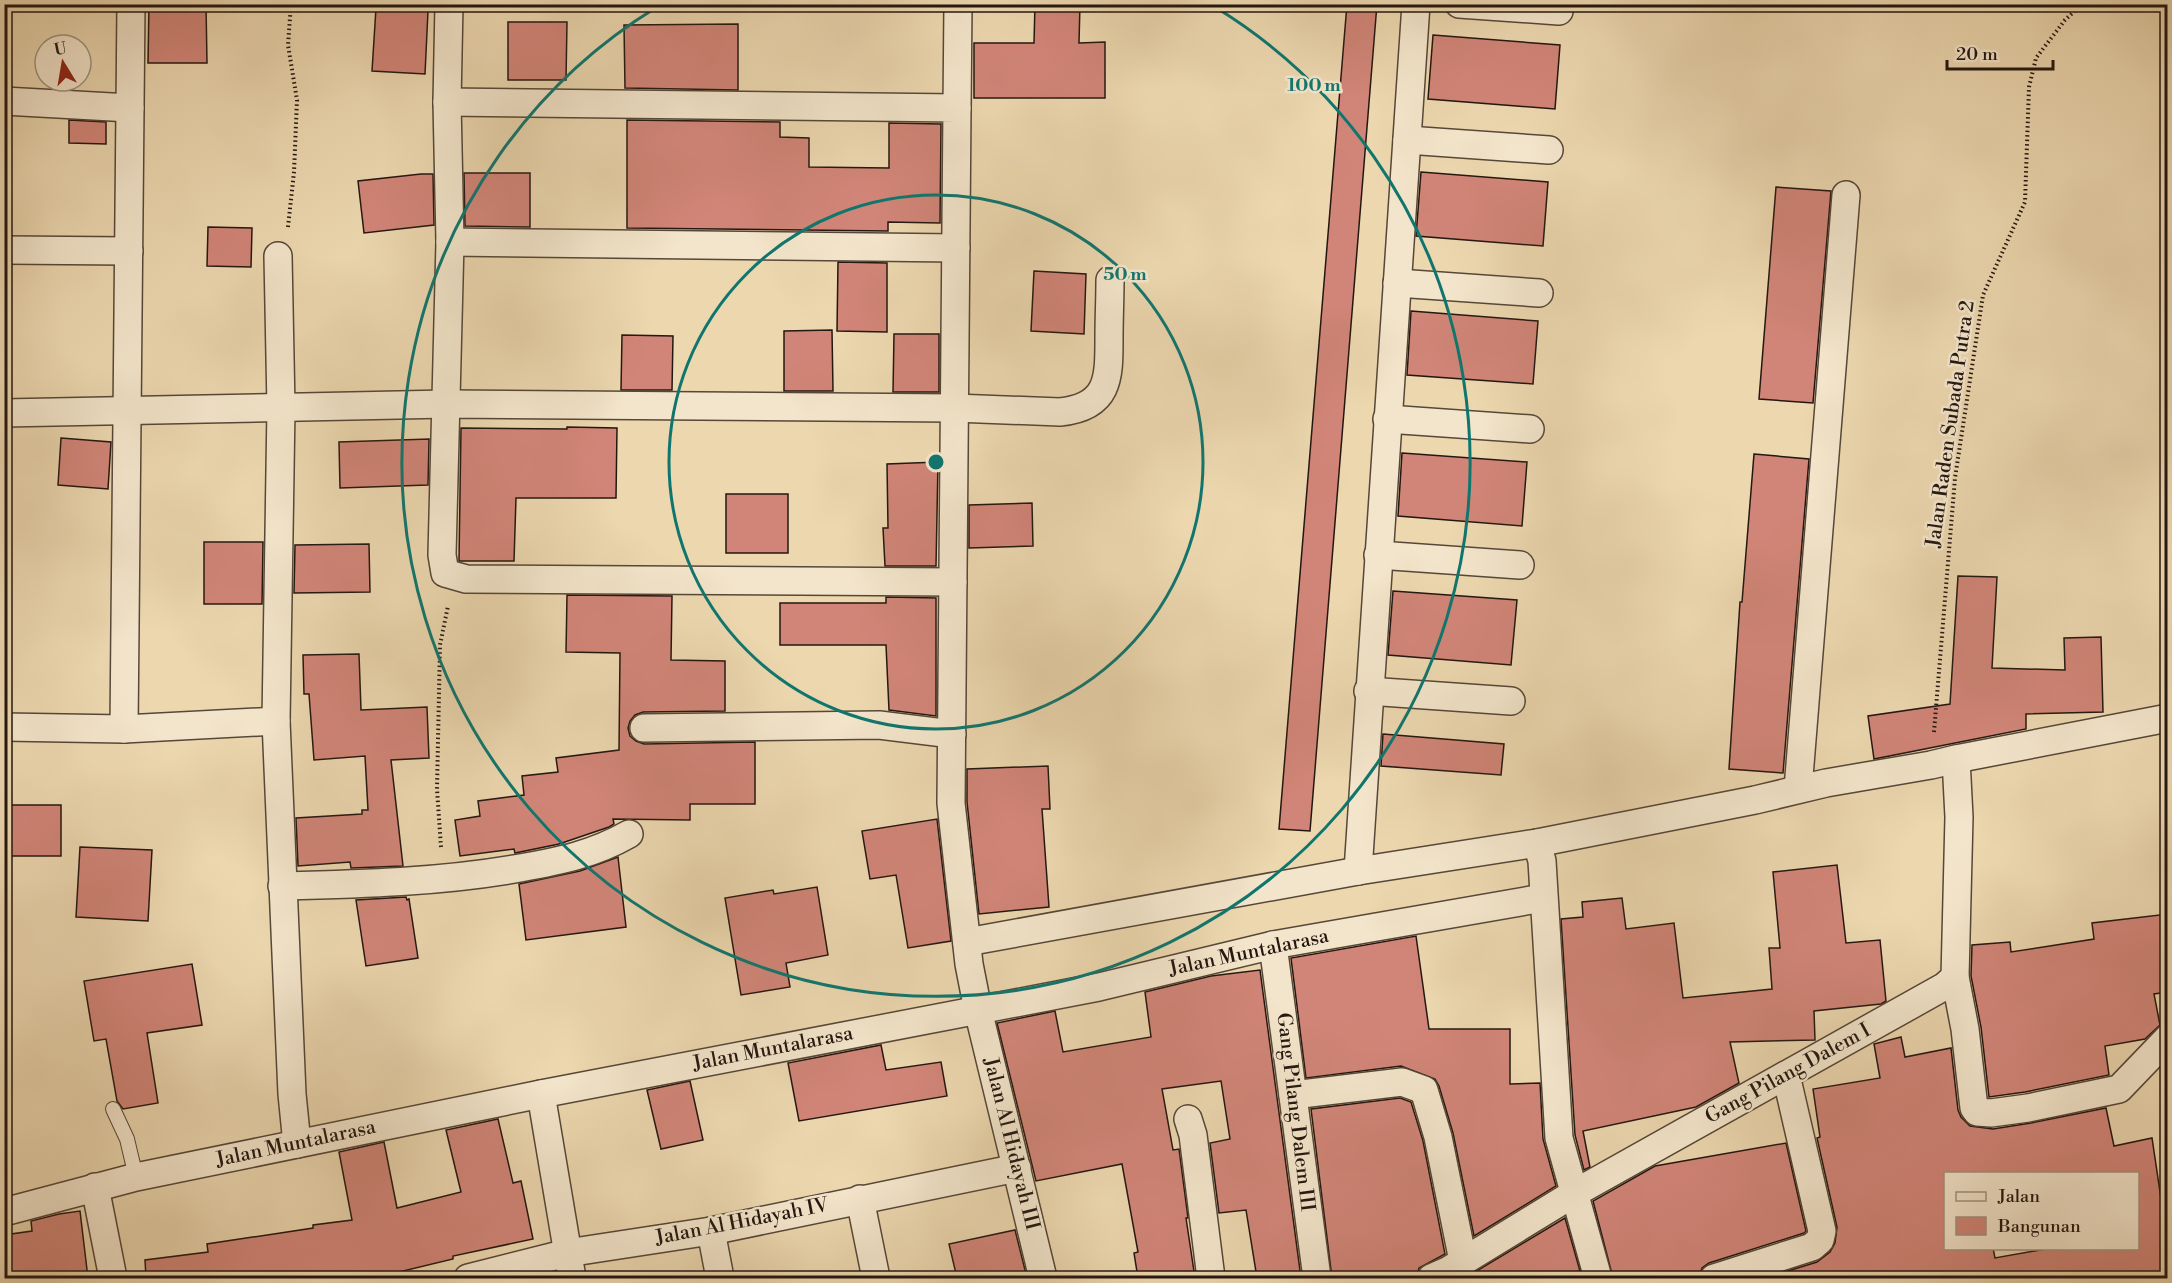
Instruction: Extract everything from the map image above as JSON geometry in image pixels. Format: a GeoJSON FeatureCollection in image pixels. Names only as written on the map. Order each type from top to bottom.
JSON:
{"type":"FeatureCollection","features":[{"type":"Feature","properties":{"kind":"street"},"geometry":{"type":"LineString","coordinates":[[124,729],[131,4]]}},
{"type":"Feature","properties":{"kind":"street"},"geometry":{"type":"LineString","coordinates":[[449,4],[447,102],[450,242],[442,555],[445,573],[459,577],[953,582]]}},
{"type":"Feature","properties":{"kind":"street","name":"Jalan Al Hidayah III"},"geometry":{"type":"LineString","coordinates":[[958,4],[951,803],[968,953],[977,1003],[1042,1278]]}},
{"type":"Feature","properties":{"kind":"street"},"geometry":{"type":"LineString","coordinates":[[1358,871],[1368,691],[1416,4]]}},
{"type":"Feature","properties":{"kind":"street"},"geometry":{"type":"LineString","coordinates":[[1459,4],[1559,11]]}},
{"type":"Feature","properties":{"kind":"street"},"geometry":{"type":"LineString","coordinates":[[4,101],[130,108]]}},
{"type":"Feature","properties":{"kind":"street"},"geometry":{"type":"LineString","coordinates":[[447,102],[957,108]]}},
{"type":"Feature","properties":{"kind":"street"},"geometry":{"type":"LineString","coordinates":[[1407,140],[1549,150]]}},
{"type":"Feature","properties":{"kind":"street"},"geometry":{"type":"LineString","coordinates":[[1798,789],[1846,195]]}},
{"type":"Feature","properties":{"kind":"street"},"geometry":{"type":"LineString","coordinates":[[450,242],[956,248]]}},
{"type":"Feature","properties":{"kind":"street"},"geometry":{"type":"LineString","coordinates":[[4,250],[129,251]]}},
{"type":"Feature","properties":{"kind":"street"},"geometry":{"type":"LineString","coordinates":[[278,256],[281,408],[276,721],[292,1094],[297,1138]]}},
{"type":"Feature","properties":{"kind":"street"},"geometry":{"type":"LineString","coordinates":[[4,413],[447,404],[955,408],[1060,412],[1077,410],[1092,402],[1103,390],[1109,374],[1110,280]]}},
{"type":"Feature","properties":{"kind":"street"},"geometry":{"type":"LineString","coordinates":[[1397,283],[1539,293]]}},
{"type":"Feature","properties":{"kind":"street"},"geometry":{"type":"LineString","coordinates":[[1387,419],[1530,429]]}},
{"type":"Feature","properties":{"kind":"street"},"geometry":{"type":"LineString","coordinates":[[1378,555],[1520,566]]}},
{"type":"Feature","properties":{"kind":"street"},"geometry":{"type":"LineString","coordinates":[[1368,691],[1511,701]]}},
{"type":"Feature","properties":{"kind":"street"},"geometry":{"type":"LineString","coordinates":[[968,953],[1358,871],[1539,852],[1798,789],[2168,718]]}},
{"type":"Feature","properties":{"kind":"street"},"geometry":{"type":"LineString","coordinates":[[4,727],[124,729],[276,721]]}},
{"type":"Feature","properties":{"kind":"street"},"geometry":{"type":"LineString","coordinates":[[644,728],[879,725],[952,734]]}},
{"type":"Feature","properties":{"kind":"street"},"geometry":{"type":"LineString","coordinates":[[1944,762],[1958,788],[1955,977],[1965,1029],[1974,1108],[1977,1113],[2028,1108],[2119,1089],[2168,1038]]}},
{"type":"Feature","properties":{"kind":"street"},"geometry":{"type":"LineString","coordinates":[[282,886],[446,879],[571,859],[612,844],[629,834]]}},
{"type":"Feature","properties":{"kind":"street"},"geometry":{"type":"LineString","coordinates":[[1539,852],[1559,1138],[1598,1278]]}},
{"type":"Feature","properties":{"kind":"street","name":"Jalan Muntalarasa"},"geometry":{"type":"LineString","coordinates":[[4,1212],[135,1173],[297,1138],[541,1094],[977,1003],[1099,987],[1274,945],[1543,894]]}},
{"type":"Feature","properties":{"kind":"street","name":"Gang Pilang Dalem III"},"geometry":{"type":"LineString","coordinates":[[1274,945],[1317,1278]]}},
{"type":"Feature","properties":{"kind":"street","name":"Gang Pilang Dalem I"},"geometry":{"type":"LineString","coordinates":[[1431,1278],[1573,1194],[1945,986],[1955,977]]}},
{"type":"Feature","properties":{"kind":"street"},"geometry":{"type":"LineString","coordinates":[[1714,1278],[1812,1247],[1820,1240],[1822,1231],[1786,1074]]}},
{"type":"Feature","properties":{"kind":"street"},"geometry":{"type":"LineString","coordinates":[[1293,1095],[1402,1082],[1424,1090],[1438,1137],[1463,1261]]}},
{"type":"Feature","properties":{"kind":"street"},"geometry":{"type":"LineString","coordinates":[[541,1094],[569,1266]]}},
{"type":"Feature","properties":{"kind":"street"},"geometry":{"type":"LineString","coordinates":[[1188,1119],[1210,1278]]}},
{"type":"Feature","properties":{"kind":"street","name":"Jalan Al Hidayah IV"},"geometry":{"type":"LineString","coordinates":[[468,1278],[569,1266],[711,1231],[1017,1168]]}},
{"type":"Feature","properties":{"kind":"street"},"geometry":{"type":"LineString","coordinates":[[95,1186],[113,1278]]}},
{"type":"Feature","properties":{"kind":"street"},"geometry":{"type":"LineString","coordinates":[[860,1199],[876,1278]]}},
{"type":"Feature","properties":{"kind":"street"},"geometry":{"type":"LineString","coordinates":[[711,1231],[720,1278]]}},
{"type":"Feature","properties":{"kind":"lane"},"geometry":{"type":"LineString","coordinates":[[113,1109],[127,1139],[135,1173]]}},
{"type":"Feature","properties":{"kind":"path"},"geometry":{"type":"LineString","coordinates":[[278,256],[287,234],[294,172],[297,100],[288,45],[291,4]]}},
{"type":"Feature","properties":{"kind":"path","name":"Jalan Raden Subada Putra 2"},"geometry":{"type":"LineString","coordinates":[[1944,762],[1955,478],[1983,295],[2025,202],[2029,87],[2036,58],[2065,20],[2082,4]]}},
{"type":"Feature","properties":{"kind":"path"},"geometry":{"type":"LineString","coordinates":[[446,879],[441,850],[437,789],[441,645],[449,602],[459,577]]}},
{"type":"Feature","properties":{"kind":"building"},"geometry":{"type":"Polygon","coordinates":[[[149,4],[206,4],[207,63],[148,63],[149,4]]]}},
{"type":"Feature","properties":{"kind":"building"},"geometry":{"type":"Polygon","coordinates":[[[1035,4],[1080,4],[1079,43],[1105,42],[1105,98],[974,98],[974,43],[1034,43],[1035,4]]]}},
{"type":"Feature","properties":{"kind":"building"},"geometry":{"type":"Polygon","coordinates":[[[1347,4],[1377,4],[1310,831],[1279,829],[1347,4]]]}},
{"type":"Feature","properties":{"kind":"building"},"geometry":{"type":"Polygon","coordinates":[[[376,8],[428,11],[425,74],[372,71],[376,8]]]}},
{"type":"Feature","properties":{"kind":"building"},"geometry":{"type":"Polygon","coordinates":[[[508,22],[567,22],[566,80],[508,80],[508,22]]]}},
{"type":"Feature","properties":{"kind":"building"},"geometry":{"type":"Polygon","coordinates":[[[738,24],[738,90],[625,88],[624,25],[738,24]]]}},
{"type":"Feature","properties":{"kind":"building"},"geometry":{"type":"Polygon","coordinates":[[[1433,35],[1560,45],[1555,109],[1428,99],[1433,35]]]}},
{"type":"Feature","properties":{"kind":"building"},"geometry":{"type":"Polygon","coordinates":[[[69,120],[106,122],[106,144],[69,143],[69,120]]]}},
{"type":"Feature","properties":{"kind":"building"},"geometry":{"type":"Polygon","coordinates":[[[627,120],[780,122],[780,137],[809,138],[809,167],[889,168],[889,123],[941,124],[940,223],[888,222],[888,231],[627,228],[627,120]]]}},
{"type":"Feature","properties":{"kind":"building"},"geometry":{"type":"Polygon","coordinates":[[[1421,172],[1548,182],[1543,246],[1416,236],[1421,172]]]}},
{"type":"Feature","properties":{"kind":"building"},"geometry":{"type":"Polygon","coordinates":[[[464,173],[530,173],[530,227],[465,226],[464,173]]]}},
{"type":"Feature","properties":{"kind":"building"},"geometry":{"type":"Polygon","coordinates":[[[433,174],[434,225],[364,233],[358,181],[433,174]]]}},
{"type":"Feature","properties":{"kind":"building"},"geometry":{"type":"Polygon","coordinates":[[[1776,187],[1831,191],[1813,403],[1759,399],[1776,187]]]}},
{"type":"Feature","properties":{"kind":"building"},"geometry":{"type":"Polygon","coordinates":[[[208,227],[252,228],[251,267],[207,266],[208,227]]]}},
{"type":"Feature","properties":{"kind":"building"},"geometry":{"type":"Polygon","coordinates":[[[838,262],[887,263],[887,332],[837,331],[838,262]]]}},
{"type":"Feature","properties":{"kind":"building"},"geometry":{"type":"Polygon","coordinates":[[[1034,271],[1086,274],[1084,334],[1031,331],[1034,271]]]}},
{"type":"Feature","properties":{"kind":"building"},"geometry":{"type":"Polygon","coordinates":[[[1411,311],[1538,321],[1533,384],[1407,375],[1411,311]]]}},
{"type":"Feature","properties":{"kind":"building"},"geometry":{"type":"Polygon","coordinates":[[[832,330],[833,391],[784,391],[784,331],[832,330]]]}},
{"type":"Feature","properties":{"kind":"building"},"geometry":{"type":"Polygon","coordinates":[[[894,334],[939,334],[939,392],[893,392],[894,334]]]}},
{"type":"Feature","properties":{"kind":"building"},"geometry":{"type":"Polygon","coordinates":[[[622,335],[673,336],[672,390],[621,390],[622,335]]]}},
{"type":"Feature","properties":{"kind":"building"},"geometry":{"type":"Polygon","coordinates":[[[567,427],[617,428],[616,498],[516,498],[514,561],[459,561],[461,428],[567,429],[567,427]]]}},
{"type":"Feature","properties":{"kind":"building"},"geometry":{"type":"Polygon","coordinates":[[[61,438],[111,442],[108,489],[58,485],[61,438]]]}},
{"type":"Feature","properties":{"kind":"building"},"geometry":{"type":"Polygon","coordinates":[[[429,439],[428,485],[340,488],[339,442],[429,439]]]}},
{"type":"Feature","properties":{"kind":"building"},"geometry":{"type":"Polygon","coordinates":[[[1402,453],[1527,462],[1522,526],[1398,516],[1402,453]]]}},
{"type":"Feature","properties":{"kind":"building"},"geometry":{"type":"Polygon","coordinates":[[[1754,454],[1809,459],[1783,773],[1729,769],[1740,602],[1742,602],[1754,454]]]}},
{"type":"Feature","properties":{"kind":"building"},"geometry":{"type":"Polygon","coordinates":[[[938,462],[936,566],[885,566],[883,528],[888,528],[887,464],[938,462]]]}},
{"type":"Feature","properties":{"kind":"building"},"geometry":{"type":"Polygon","coordinates":[[[726,494],[788,494],[788,553],[726,553],[726,494]]]}},
{"type":"Feature","properties":{"kind":"building"},"geometry":{"type":"Polygon","coordinates":[[[1032,503],[1033,546],[969,548],[969,505],[1032,503]]]}},
{"type":"Feature","properties":{"kind":"building"},"geometry":{"type":"Polygon","coordinates":[[[204,542],[263,542],[262,604],[204,604],[204,542]]]}},
{"type":"Feature","properties":{"kind":"building"},"geometry":{"type":"Polygon","coordinates":[[[369,544],[370,592],[294,593],[295,545],[369,544]]]}},
{"type":"Feature","properties":{"kind":"building"},"geometry":{"type":"Polygon","coordinates":[[[1958,576],[1997,577],[1992,668],[2065,670],[2064,638],[2101,637],[2103,712],[2026,714],[2026,729],[1874,759],[1868,716],[1950,704],[1958,576]]]}},
{"type":"Feature","properties":{"kind":"building"},"geometry":{"type":"Polygon","coordinates":[[[1393,591],[1517,600],[1511,665],[1388,655],[1393,591]]]}},
{"type":"Feature","properties":{"kind":"building"},"geometry":{"type":"Polygon","coordinates":[[[567,595],[672,596],[671,660],[725,661],[725,711],[643,712],[635,715],[630,721],[628,728],[630,736],[644,744],[755,742],[755,804],[690,804],[690,820],[613,819],[614,824],[609,827],[559,844],[515,853],[514,849],[460,856],[455,820],[480,816],[478,801],[524,795],[522,776],[558,772],[556,758],[619,750],[620,653],[566,652],[567,595]]]}},
{"type":"Feature","properties":{"kind":"building"},"geometry":{"type":"Polygon","coordinates":[[[886,597],[936,598],[936,716],[889,710],[886,645],[780,645],[780,603],[886,603],[886,597]]]}},
{"type":"Feature","properties":{"kind":"building"},"geometry":{"type":"Polygon","coordinates":[[[359,654],[361,710],[427,707],[429,758],[391,760],[403,866],[351,868],[350,862],[298,866],[296,818],[362,814],[362,810],[368,810],[365,756],[314,760],[309,694],[304,694],[303,655],[359,654]]]}},
{"type":"Feature","properties":{"kind":"building"},"geometry":{"type":"Polygon","coordinates":[[[1383,734],[1504,744],[1501,775],[1381,766],[1383,734]]]}},
{"type":"Feature","properties":{"kind":"building"},"geometry":{"type":"Polygon","coordinates":[[[1048,766],[1050,809],[1042,809],[1049,907],[979,914],[967,802],[967,769],[1048,766]]]}},
{"type":"Feature","properties":{"kind":"building"},"geometry":{"type":"Polygon","coordinates":[[[5,805],[61,805],[61,856],[5,856],[5,805]]]}},
{"type":"Feature","properties":{"kind":"building"},"geometry":{"type":"Polygon","coordinates":[[[937,819],[951,941],[908,948],[896,875],[870,879],[862,831],[937,819]]]}},
{"type":"Feature","properties":{"kind":"building"},"geometry":{"type":"Polygon","coordinates":[[[80,847],[152,850],[148,921],[76,917],[80,847]]]}},
{"type":"Feature","properties":{"kind":"building"},"geometry":{"type":"Polygon","coordinates":[[[618,857],[626,927],[526,940],[519,884],[580,871],[618,857]]]}},
{"type":"Feature","properties":{"kind":"building"},"geometry":{"type":"Polygon","coordinates":[[[1837,865],[1846,943],[1880,940],[1886,1001],[1881,1004],[1814,1011],[1815,1040],[1730,1042],[1739,1083],[1696,1107],[1583,1131],[1590,1167],[1584,1170],[1575,1135],[1561,919],[1583,917],[1582,902],[1622,898],[1626,929],[1674,923],[1683,998],[1772,989],[1769,948],[1780,948],[1773,872],[1837,865]]]}},
{"type":"Feature","properties":{"kind":"building"},"geometry":{"type":"Polygon","coordinates":[[[817,887],[828,955],[786,963],[790,987],[741,995],[725,898],[773,890],[774,894],[817,887]]]}},
{"type":"Feature","properties":{"kind":"building"},"geometry":{"type":"Polygon","coordinates":[[[406,897],[407,900],[409,899],[418,958],[366,966],[356,900],[406,897]]]}},
{"type":"Feature","properties":{"kind":"building"},"geometry":{"type":"Polygon","coordinates":[[[2168,914],[2168,992],[2154,994],[2160,1025],[2145,1039],[2105,1046],[2109,1075],[1989,1097],[1981,1027],[1971,976],[1972,945],[2010,942],[2011,952],[2094,939],[2092,923],[2168,914]]]}},
{"type":"Feature","properties":{"kind":"building"},"geometry":{"type":"Polygon","coordinates":[[[1416,936],[1429,1029],[1510,1029],[1510,1084],[1540,1083],[1543,1139],[1556,1186],[1474,1236],[1453,1133],[1435,1079],[1401,1066],[1306,1078],[1291,958],[1416,936]]]}},
{"type":"Feature","properties":{"kind":"building"},"geometry":{"type":"Polygon","coordinates":[[[192,964],[202,1025],[147,1033],[158,1103],[123,1109],[117,1101],[106,1039],[94,1041],[84,981],[192,964]]]}},
{"type":"Feature","properties":{"kind":"building"},"geometry":{"type":"Polygon","coordinates":[[[1260,970],[1301,1278],[1257,1278],[1246,1210],[1219,1213],[1210,1143],[1230,1139],[1221,1081],[1162,1089],[1173,1150],[1179,1149],[1195,1278],[1138,1278],[1134,1253],[1138,1252],[1122,1164],[1036,1181],[997,1023],[1055,1011],[1063,1052],[1151,1037],[1145,992],[1211,976],[1260,970]]]}},
{"type":"Feature","properties":{"kind":"building"},"geometry":{"type":"Polygon","coordinates":[[[1901,1037],[1905,1057],[1951,1048],[1958,1110],[1970,1126],[1993,1129],[2106,1108],[2114,1146],[2152,1138],[2168,1246],[2168,1273],[2133,1278],[1765,1278],[1817,1262],[1830,1252],[1835,1243],[1837,1227],[1817,1138],[1820,1137],[1813,1089],[1880,1078],[1874,1044],[1901,1037]]]}},
{"type":"Feature","properties":{"kind":"building"},"geometry":{"type":"Polygon","coordinates":[[[881,1045],[886,1070],[941,1062],[947,1096],[799,1121],[788,1063],[881,1045]]]}},
{"type":"Feature","properties":{"kind":"building"},"geometry":{"type":"Polygon","coordinates":[[[690,1081],[703,1140],[661,1149],[647,1090],[690,1081]]]}},
{"type":"Feature","properties":{"kind":"building"},"geometry":{"type":"Polygon","coordinates":[[[1400,1098],[1411,1102],[1423,1141],[1445,1254],[1419,1268],[1416,1278],[1332,1278],[1311,1109],[1400,1098]]]}},
{"type":"Feature","properties":{"kind":"building"},"geometry":{"type":"Polygon","coordinates":[[[498,1119],[513,1183],[521,1181],[533,1239],[453,1256],[453,1259],[374,1278],[146,1278],[145,1260],[208,1252],[207,1244],[352,1220],[339,1152],[384,1142],[397,1208],[461,1192],[446,1130],[498,1119]]]}},
{"type":"Feature","properties":{"kind":"building"},"geometry":{"type":"Polygon","coordinates":[[[1786,1143],[1806,1231],[1804,1233],[1709,1263],[1702,1268],[1699,1278],[1613,1278],[1593,1201],[1655,1166],[1786,1143]]]}},
{"type":"Feature","properties":{"kind":"building"},"geometry":{"type":"Polygon","coordinates":[[[80,1211],[88,1278],[4,1278],[4,1235],[32,1231],[31,1221],[80,1211]]]}},
{"type":"Feature","properties":{"kind":"building"},"geometry":{"type":"Polygon","coordinates":[[[1565,1218],[1580,1271],[1546,1278],[1465,1278],[1565,1218]]]}},
{"type":"Feature","properties":{"kind":"building"},"geometry":{"type":"Polygon","coordinates":[[[1015,1230],[1027,1278],[957,1278],[949,1244],[1015,1230]]]}}]}
